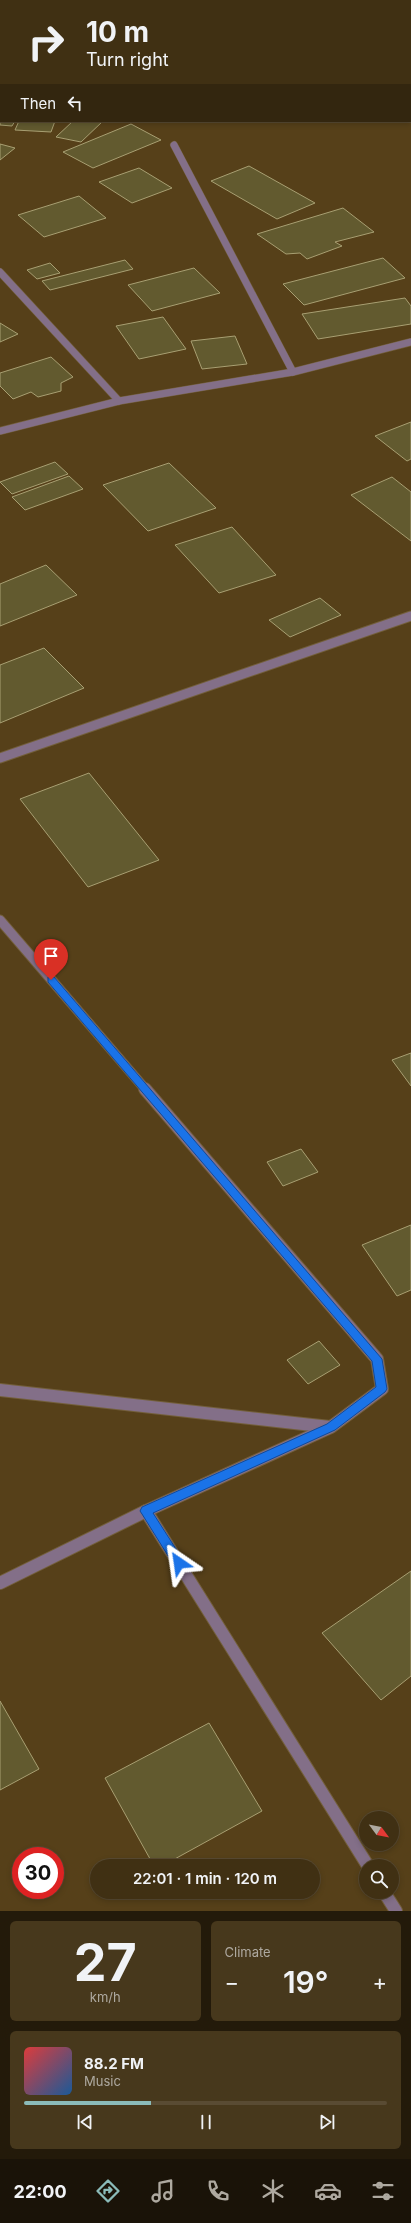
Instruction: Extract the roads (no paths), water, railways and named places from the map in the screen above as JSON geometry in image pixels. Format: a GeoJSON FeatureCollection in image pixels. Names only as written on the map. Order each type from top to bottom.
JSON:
{"type":"FeatureCollection","features":[{"type":"Feature","properties":{"kind":"street"},"geometry":{"type":"LineString","coordinates":[[174,145],[293,372]]}},
{"type":"Feature","properties":{"kind":"street"},"geometry":{"type":"LineString","coordinates":[[0,272],[120,401]]}},
{"type":"Feature","properties":{"kind":"street"},"geometry":{"type":"LineString","coordinates":[[0,431],[120,401],[293,372],[411,342]]}},
{"type":"Feature","properties":{"kind":"street"},"geometry":{"type":"LineString","coordinates":[[0,758],[374,627],[411,616]]}},
{"type":"Feature","properties":{"kind":"street"},"geometry":{"type":"LineString","coordinates":[[0,920],[377,1359],[382,1389],[331,1427],[146,1511],[0,1583]]}},
{"type":"Feature","properties":{"kind":"street"},"geometry":{"type":"LineString","coordinates":[[0,1390],[331,1427]]}},
{"type":"Feature","properties":{"kind":"street"},"geometry":{"type":"LineString","coordinates":[[146,1511],[364,1859]]}},
{"type":"Feature","properties":{"kind":"street"},"geometry":{"type":"LineString","coordinates":[[388,1899],[396,1911]]}}]}
